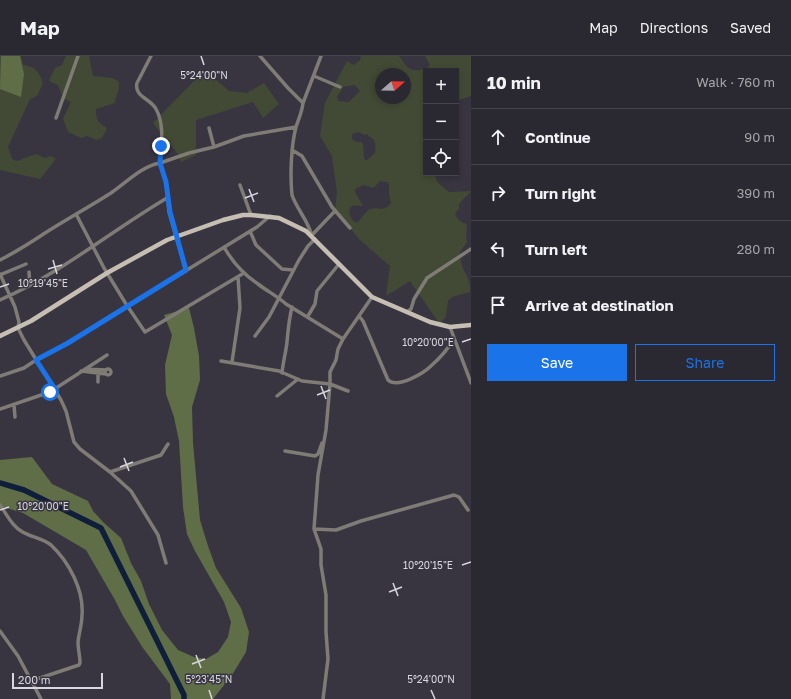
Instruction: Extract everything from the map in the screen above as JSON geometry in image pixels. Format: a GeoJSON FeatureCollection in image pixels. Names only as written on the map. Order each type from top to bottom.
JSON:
{"type":"FeatureCollection","features":[{"type":"Feature","properties":{"kind":"main road"},"geometry":{"type":"LineString","coordinates":[[0,336],[18,328],[70,298],[107,273],[152,247],[177,236],[243,215],[270,216],[279,218],[306,231],[372,297],[430,322],[450,327],[471,325]]}},
{"type":"Feature","properties":{"kind":"street"},"geometry":{"type":"LineString","coordinates":[[56,118],[78,56]]}},
{"type":"Feature","properties":{"kind":"street"},"geometry":{"type":"LineString","coordinates":[[151,56],[137,83],[136,88],[139,94],[151,103],[158,114],[161,132],[160,163],[166,182],[170,212],[186,270]]}},
{"type":"Feature","properties":{"kind":"street"},"geometry":{"type":"LineString","coordinates":[[260,56],[303,103]]}},
{"type":"Feature","properties":{"kind":"street"},"geometry":{"type":"LineString","coordinates":[[313,237],[292,195],[292,150],[296,127],[301,117],[303,103],[321,56]]}},
{"type":"Feature","properties":{"kind":"street"},"geometry":{"type":"LineString","coordinates":[[314,76],[340,87]]}},
{"type":"Feature","properties":{"kind":"street"},"geometry":{"type":"LineString","coordinates":[[0,260],[30,244],[116,189],[150,165],[214,147],[244,136],[296,127]]}},
{"type":"Feature","properties":{"kind":"street"},"geometry":{"type":"LineString","coordinates":[[209,128],[214,147]]}},
{"type":"Feature","properties":{"kind":"street"},"geometry":{"type":"LineString","coordinates":[[292,150],[302,156],[334,211],[350,228]]}},
{"type":"Feature","properties":{"kind":"street"},"geometry":{"type":"LineString","coordinates":[[240,185],[250,215]]}},
{"type":"Feature","properties":{"kind":"street"},"geometry":{"type":"LineString","coordinates":[[0,300],[30,285],[93,247],[126,223],[167,198]]}},
{"type":"Feature","properties":{"kind":"street"},"geometry":{"type":"LineString","coordinates":[[254,336],[269,317],[278,297],[313,237],[334,211]]}},
{"type":"Feature","properties":{"kind":"street"},"geometry":{"type":"LineString","coordinates":[[76,214],[107,273],[145,332],[244,273]]}},
{"type":"Feature","properties":{"kind":"street"},"geometry":{"type":"LineString","coordinates":[[0,376],[24,368],[68,343],[257,227],[270,216]]}},
{"type":"Feature","properties":{"kind":"street"},"geometry":{"type":"LineString","coordinates":[[250,231],[256,245],[282,269],[294,270]]}},
{"type":"Feature","properties":{"kind":"street"},"geometry":{"type":"LineString","coordinates":[[224,247],[237,267],[257,284],[343,338]]}},
{"type":"Feature","properties":{"kind":"street"},"geometry":{"type":"LineString","coordinates":[[407,312],[411,309],[414,299],[428,278],[471,249]]}},
{"type":"Feature","properties":{"kind":"street"},"geometry":{"type":"LineString","coordinates":[[26,264],[0,275],[15,307],[19,322],[18,328],[36,360],[55,389],[66,411],[74,442],[80,449],[127,486],[158,535],[166,563]]}},
{"type":"Feature","properties":{"kind":"street"},"geometry":{"type":"LineString","coordinates":[[308,316],[315,304],[317,291],[339,264]]}},
{"type":"Feature","properties":{"kind":"street"},"geometry":{"type":"LineString","coordinates":[[29,272],[30,285]]}},
{"type":"Feature","properties":{"kind":"street"},"geometry":{"type":"LineString","coordinates":[[232,362],[240,308],[238,277]]}},
{"type":"Feature","properties":{"kind":"street"},"geometry":{"type":"LineString","coordinates":[[323,699],[328,659],[326,601],[321,565],[321,549],[314,529],[318,475],[325,436],[331,368],[336,360],[338,349],[343,338],[372,297]]}},
{"type":"Feature","properties":{"kind":"street"},"geometry":{"type":"LineString","coordinates":[[282,373],[287,343],[288,320],[292,307]]}},
{"type":"Feature","properties":{"kind":"street"},"geometry":{"type":"LineString","coordinates":[[359,316],[363,321],[388,380],[392,382],[404,382],[419,375],[432,366],[454,339]]}},
{"type":"Feature","properties":{"kind":"street"},"geometry":{"type":"LineString","coordinates":[[450,327],[471,383]]}},
{"type":"Feature","properties":{"kind":"street"},"geometry":{"type":"LineString","coordinates":[[0,409],[50,392],[107,355]]}},
{"type":"Feature","properties":{"kind":"street"},"geometry":{"type":"LineString","coordinates":[[221,361],[269,369],[308,383],[330,384],[348,391]]}},
{"type":"Feature","properties":{"kind":"street"},"geometry":{"type":"LineString","coordinates":[[81,372],[106,372],[85,369]]}},
{"type":"Feature","properties":{"kind":"street"},"geometry":{"type":"LineString","coordinates":[[98,373],[98,382]]}},
{"type":"Feature","properties":{"kind":"street"},"geometry":{"type":"LineString","coordinates":[[277,396],[298,379]]}},
{"type":"Feature","properties":{"kind":"street"},"geometry":{"type":"LineString","coordinates":[[14,405],[15,417]]}},
{"type":"Feature","properties":{"kind":"street"},"geometry":{"type":"LineString","coordinates":[[285,451],[312,456],[317,455],[325,436]]}},
{"type":"Feature","properties":{"kind":"street"},"geometry":{"type":"LineString","coordinates":[[110,472],[161,455],[168,444]]}},
{"type":"Feature","properties":{"kind":"street"},"geometry":{"type":"LineString","coordinates":[[314,529],[336,530],[368,518],[454,495],[459,497],[468,510]]}},
{"type":"Feature","properties":{"kind":"street"},"geometry":{"type":"LineString","coordinates":[[0,505],[9,520],[21,531],[49,544],[60,554],[70,569],[82,600],[82,615],[78,640],[79,665],[32,682]]}},
{"type":"Feature","properties":{"kind":"street"},"geometry":{"type":"LineString","coordinates":[[0,630],[18,656],[41,699]]}},
{"type":"Feature","properties":{"kind":"green space"},"geometry":{"type":"Polygon","coordinates":[[[0,56],[21,56],[23,65],[34,68],[43,83],[37,96],[30,99],[8,147],[12,159],[17,161],[36,154],[45,158],[51,156],[56,159],[40,179],[0,170],[0,56]]]}},
{"type":"Feature","properties":{"kind":"green space"},"geometry":{"type":"Polygon","coordinates":[[[1,56],[20,56],[24,74],[21,97],[0,89],[1,56]]]}},
{"type":"Feature","properties":{"kind":"green space"},"geometry":{"type":"Polygon","coordinates":[[[66,56],[89,56],[93,76],[112,78],[119,83],[115,103],[96,109],[98,121],[107,128],[102,138],[96,140],[87,136],[81,138],[68,132],[63,119],[71,102],[63,98],[58,85],[49,81],[55,68],[62,65],[66,56]]]}},
{"type":"Feature","properties":{"kind":"green space"},"geometry":{"type":"Polygon","coordinates":[[[361,56],[399,56],[408,68],[375,68],[375,104],[411,104],[411,70],[423,69],[423,176],[436,176],[437,182],[449,192],[471,191],[459,204],[459,209],[455,213],[459,220],[467,224],[467,242],[460,254],[462,266],[469,282],[470,292],[452,297],[448,301],[446,317],[442,321],[441,326],[410,281],[386,296],[390,266],[360,240],[335,210],[337,192],[332,156],[320,136],[325,103],[347,61],[354,65],[360,60],[361,56]],[[354,85],[343,87],[337,97],[338,101],[349,102],[360,91],[354,85]],[[358,132],[352,134],[352,139],[356,142],[362,142],[364,158],[367,160],[375,153],[374,140],[368,136],[368,134],[365,135],[358,132]],[[380,181],[373,188],[364,185],[355,189],[355,192],[363,206],[352,206],[349,210],[350,215],[355,222],[357,223],[370,209],[384,209],[391,203],[389,184],[387,182],[380,181]]]}},
{"type":"Feature","properties":{"kind":"green space"},"geometry":{"type":"Polygon","coordinates":[[[425,56],[471,56],[471,96],[459,100],[459,68],[426,68],[430,65],[425,56]]]}},
{"type":"Feature","properties":{"kind":"green space"},"geometry":{"type":"Polygon","coordinates":[[[213,77],[229,91],[247,93],[264,83],[279,104],[263,118],[253,102],[196,120],[196,155],[181,162],[177,153],[153,123],[197,78],[213,77]]]}},
{"type":"Feature","properties":{"kind":"green space"},"geometry":{"type":"Polygon","coordinates":[[[189,308],[199,356],[200,380],[192,407],[193,443],[200,520],[216,568],[241,608],[249,632],[246,652],[232,675],[213,699],[171,699],[170,684],[143,648],[86,550],[23,513],[0,506],[0,460],[32,457],[52,484],[88,501],[93,511],[121,538],[131,563],[141,581],[149,604],[162,630],[178,650],[194,657],[206,659],[218,652],[228,637],[231,622],[224,602],[187,534],[183,507],[179,441],[174,417],[166,394],[165,365],[172,335],[164,315],[189,308]]]}},
{"type":"Feature","properties":{"kind":"waterway"},"geometry":{"type":"LineString","coordinates":[[0,483],[24,490],[101,528],[184,695],[184,699]]}},
{"type":"Feature","properties":{"kind":"route"},"geometry":{"type":"LineString","coordinates":[[50,392],[55,389],[36,360],[68,343],[117,311],[137,302],[186,270],[167,198],[166,182],[160,163],[161,146]]}}]}
